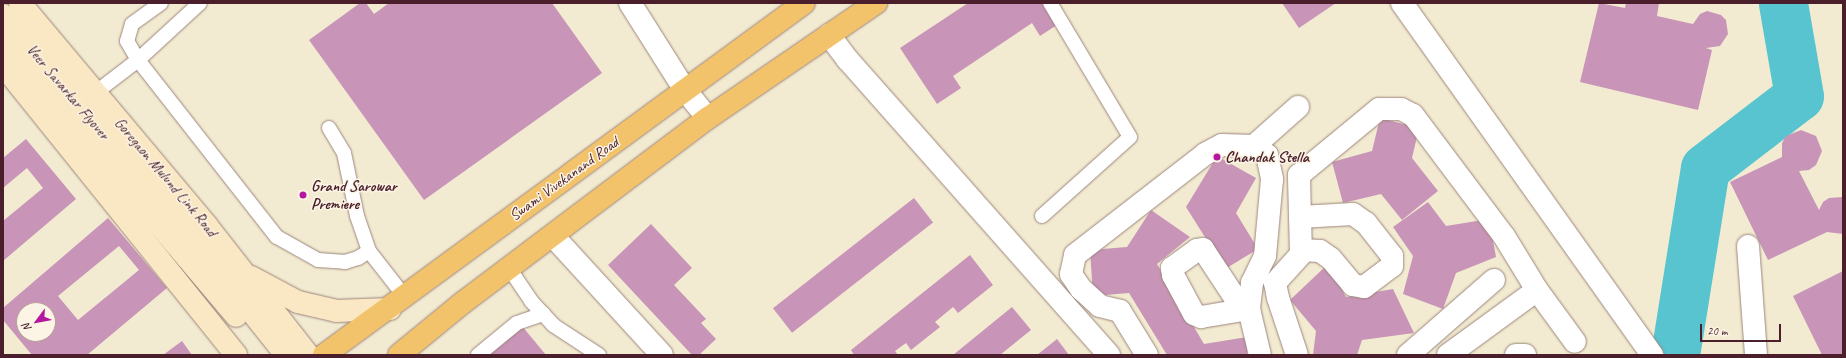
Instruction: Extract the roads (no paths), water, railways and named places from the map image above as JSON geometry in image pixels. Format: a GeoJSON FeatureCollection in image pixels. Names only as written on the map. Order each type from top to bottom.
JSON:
{"type":"FeatureCollection","features":[{"type":"Feature","properties":{"kind":"main road","name":"Goregaon Mulund Link Road"},"geometry":{"type":"LineString","coordinates":[[20,3],[207,226],[308,355]]}},
{"type":"Feature","properties":{"kind":"main road","name":"Swami Vivekanand Road"},"geometry":{"type":"LineString","coordinates":[[324,355],[398,303],[804,3]]}},
{"type":"Feature","properties":{"kind":"main road"},"geometry":{"type":"LineString","coordinates":[[406,352],[509,268],[708,118],[876,3]]}},
{"type":"Feature","properties":{"kind":"main road","name":"Veer Savarkar Flyover"},"geometry":{"type":"LineString","coordinates":[[3,15],[216,267],[286,355]]}},
{"type":"Feature","properties":{"kind":"main road","name":"Veer Savarkar Flyover"},"geometry":{"type":"LineString","coordinates":[[3,40],[270,355]]}},
{"type":"Feature","properties":{"kind":"main road"},"geometry":{"type":"LineString","coordinates":[[4,68],[236,355]]}},
{"type":"Feature","properties":{"kind":"main road"},"geometry":{"type":"LineString","coordinates":[[207,226],[252,277],[298,302],[336,311],[398,303]]}},
{"type":"Feature","properties":{"kind":"street"},"geometry":{"type":"LineString","coordinates":[[630,3],[685,90],[708,118]]}},
{"type":"Feature","properties":{"kind":"street"},"geometry":{"type":"LineString","coordinates":[[1402,3],[1648,351]]}},
{"type":"Feature","properties":{"kind":"street"},"geometry":{"type":"LineString","coordinates":[[829,35],[848,60],[1109,355]]}},
{"type":"Feature","properties":{"kind":"street"},"geometry":{"type":"LineString","coordinates":[[1254,146],[1298,107]]}},
{"type":"Feature","properties":{"kind":"street"},"geometry":{"type":"LineString","coordinates":[[1297,355],[1278,298],[1275,284],[1301,254],[1299,175],[1379,109],[1401,109],[1413,115],[1504,236],[1537,290],[1575,342]]}},
{"type":"Feature","properties":{"kind":"street"},"geometry":{"type":"LineString","coordinates":[[1147,355],[1120,311],[1100,306],[1081,289],[1071,274],[1075,255],[1205,154],[1222,145],[1254,146],[1267,155],[1272,179],[1265,256],[1252,283],[1246,310],[1260,355]]}},
{"type":"Feature","properties":{"kind":"street"},"geometry":{"type":"LineString","coordinates":[[1300,217],[1353,214],[1366,223],[1392,256],[1392,266],[1364,287],[1353,285],[1330,258],[1320,251],[1301,250]]}},
{"type":"Feature","properties":{"kind":"street"},"geometry":{"type":"LineString","coordinates":[[553,236],[662,355]]}},
{"type":"Feature","properties":{"kind":"street"},"geometry":{"type":"LineString","coordinates":[[1748,246],[1756,355]]}},
{"type":"Feature","properties":{"kind":"street"},"geometry":{"type":"LineString","coordinates":[[1408,355],[1494,280]]}},
{"type":"Feature","properties":{"kind":"street"},"geometry":{"type":"LineString","coordinates":[[1448,355],[1537,290]]}},
{"type":"Feature","properties":{"kind":"street"},"geometry":{"type":"LineString","coordinates":[[1516,355],[1525,355]]}},
{"type":"Feature","properties":{"kind":"lane"},"geometry":{"type":"LineString","coordinates":[[161,3],[132,24],[127,41],[138,60],[277,237],[318,260],[345,262],[358,258],[369,251]]}},
{"type":"Feature","properties":{"kind":"lane"},"geometry":{"type":"LineString","coordinates":[[95,93],[138,60],[200,3]]}},
{"type":"Feature","properties":{"kind":"lane"},"geometry":{"type":"LineString","coordinates":[[1042,216],[1130,137],[1050,3]]}},
{"type":"Feature","properties":{"kind":"lane"},"geometry":{"type":"LineString","coordinates":[[329,128],[344,153],[357,216],[369,251],[398,303]]}},
{"type":"Feature","properties":{"kind":"lane"},"geometry":{"type":"LineString","coordinates":[[509,268],[531,301],[553,325],[599,355]]}},
{"type":"Feature","properties":{"kind":"lane"},"geometry":{"type":"LineString","coordinates":[[478,355],[517,323],[543,314]]}},
{"type":"Feature","properties":{"kind":"waterway"},"geometry":{"type":"LineString","coordinates":[[1675,355],[1705,168],[1799,96],[1783,3]]}},
{"type":"Feature","properties":{"kind":"place","name":"Chandak Stella"},"geometry":{"type":"Point","coordinates":[1217,157]}},
{"type":"Feature","properties":{"kind":"place","name":"Grand Sarowar Premiere"},"geometry":{"type":"Point","coordinates":[303,195]}}]}
